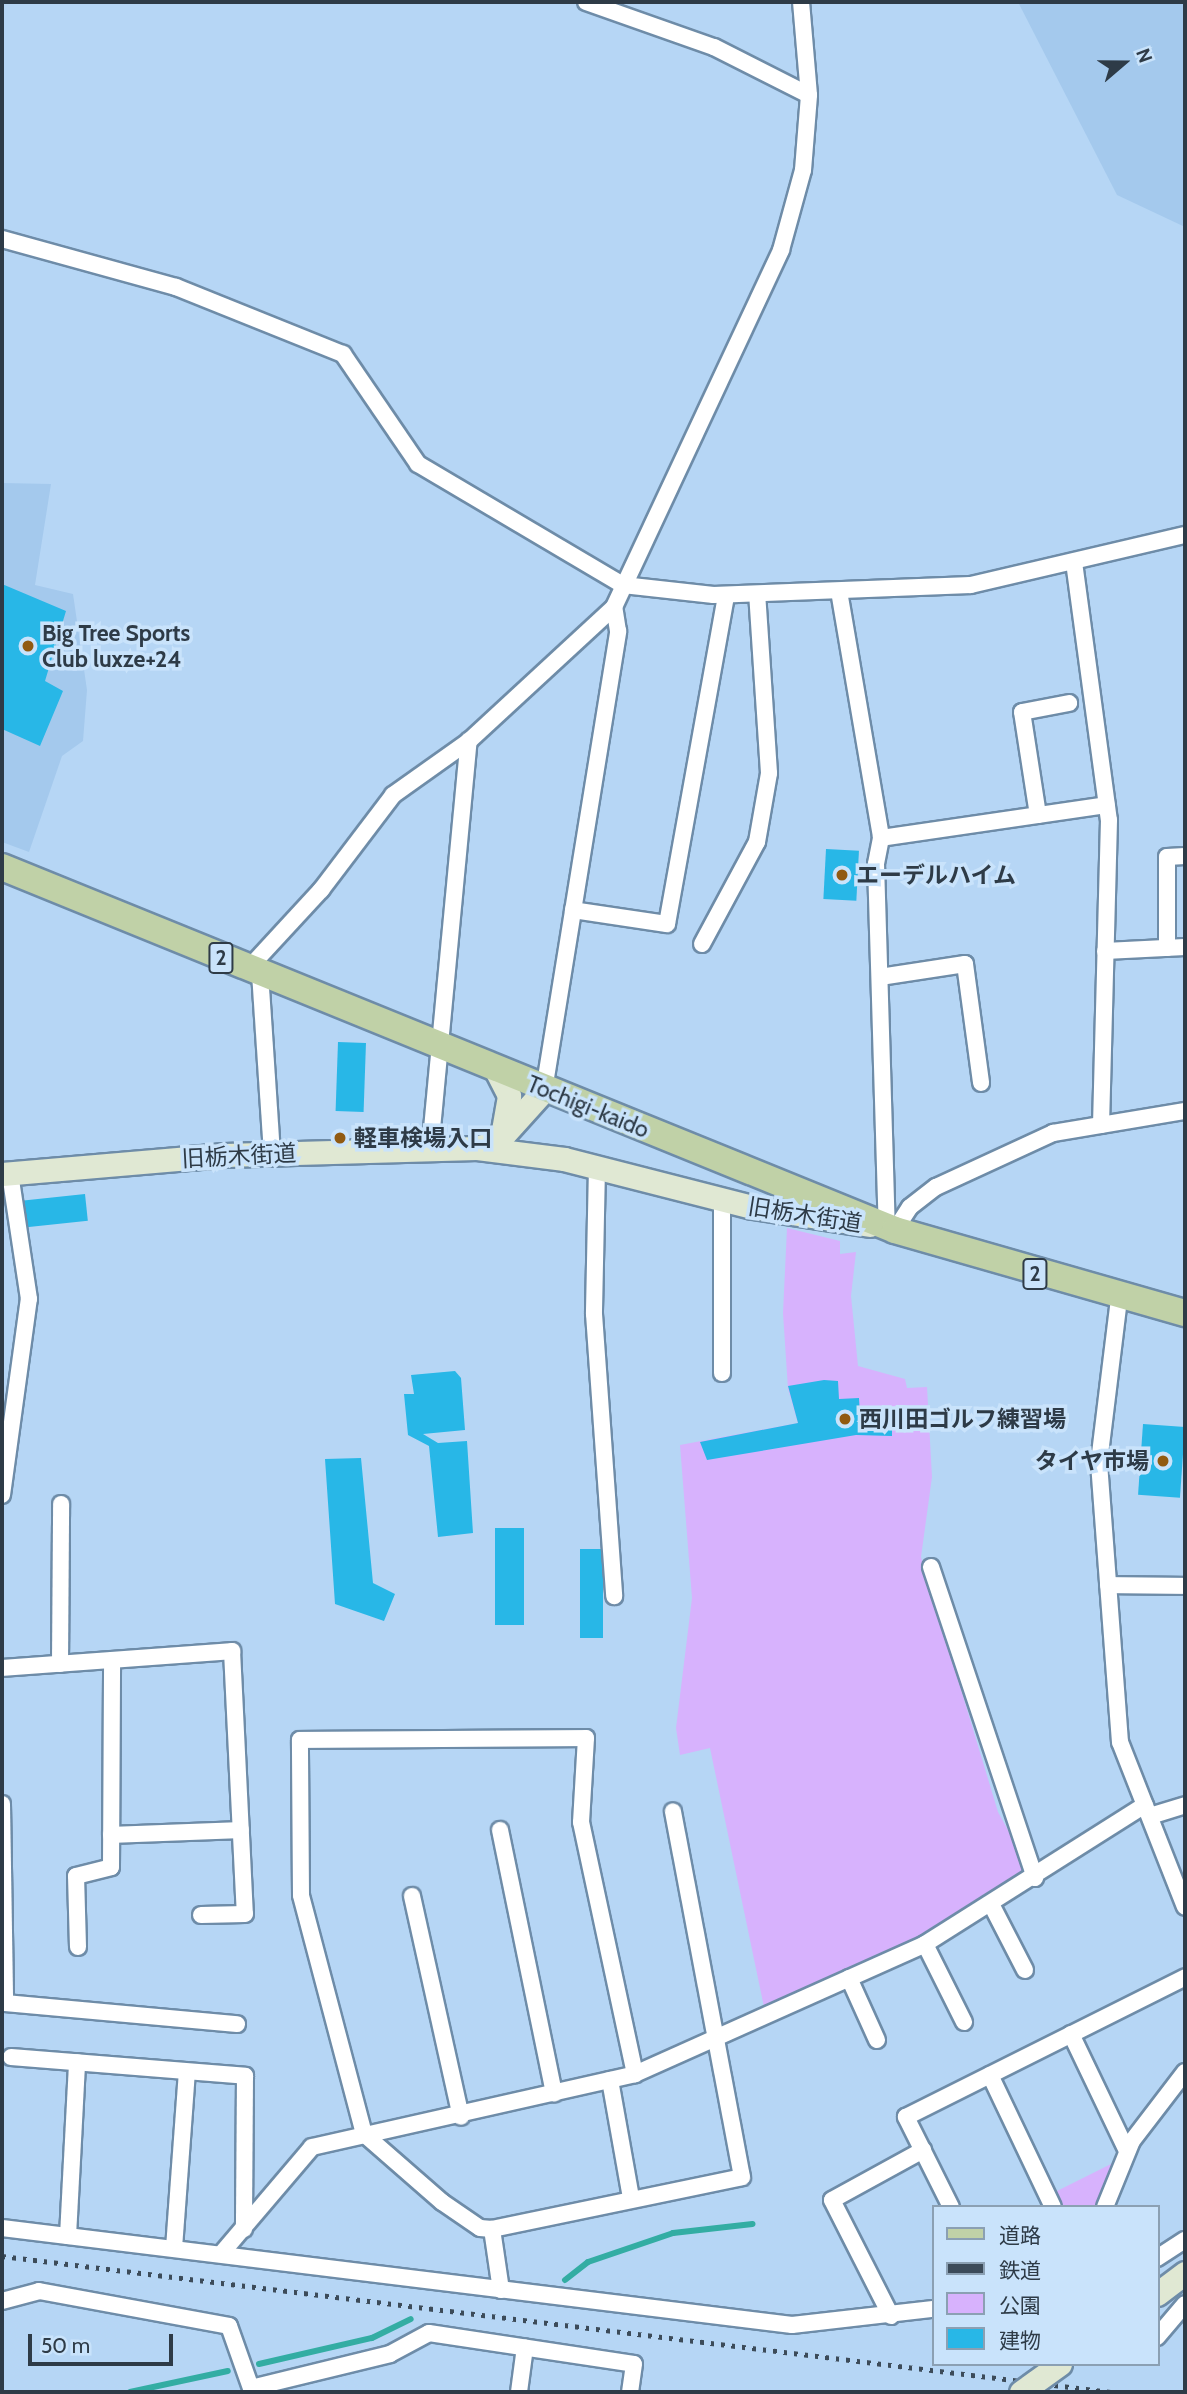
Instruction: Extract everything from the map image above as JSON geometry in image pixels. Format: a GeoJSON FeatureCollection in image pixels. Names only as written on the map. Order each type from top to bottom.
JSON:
{"type":"FeatureCollection","features":[{"type":"Feature","properties":{"kind":"main road","name":"Tochigi-kaido"},"geometry":{"type":"LineString","coordinates":[[2,867],[544,1090],[891,1229],[1119,1299],[1185,1313]]}},
{"type":"Feature","properties":{"kind":"main road"},"geometry":{"type":"LineString","coordinates":[[496,1070],[509,1096],[499,1140]]}},
{"type":"Feature","properties":{"kind":"main road","name":"旧栃木街道"},"geometry":{"type":"LineString","coordinates":[[477,1148],[499,1140],[544,1090]]}},
{"type":"Feature","properties":{"kind":"main road","name":"旧栃木街道"},"geometry":{"type":"LineString","coordinates":[[6,1174],[272,1154],[477,1148],[597,1167],[722,1200],[891,1229]]}},
{"type":"Feature","properties":{"kind":"main road"},"geometry":{"type":"LineString","coordinates":[[477,1148],[569,1150],[713,1188],[722,1200]]}},
{"type":"Feature","properties":{"kind":"main road"},"geometry":{"type":"LineString","coordinates":[[1159,2292],[1185,2273]]}},
{"type":"Feature","properties":{"kind":"main road"},"geometry":{"type":"LineString","coordinates":[[1021,2392],[1057,2366]]}},
{"type":"Feature","properties":{"kind":"street"},"geometry":{"type":"LineString","coordinates":[[586,2],[714,47],[809,95]]}},
{"type":"Feature","properties":{"kind":"street"},"geometry":{"type":"LineString","coordinates":[[272,1154],[254,971],[321,890],[393,795],[469,741],[614,607],[781,250],[803,170],[809,95],[801,2]]}},
{"type":"Feature","properties":{"kind":"street"},"geometry":{"type":"LineString","coordinates":[[2,239],[176,287],[342,354],[418,464],[623,585],[726,595],[971,585],[1185,535]]}},
{"type":"Feature","properties":{"kind":"street"},"geometry":{"type":"LineString","coordinates":[[1074,562],[1107,805],[1101,1125]]}},
{"type":"Feature","properties":{"kind":"street"},"geometry":{"type":"LineString","coordinates":[[839,591],[881,838],[880,977],[891,1229]]}},
{"type":"Feature","properties":{"kind":"street"},"geometry":{"type":"LineString","coordinates":[[702,944],[757,842],[769,773],[757,594]]}},
{"type":"Feature","properties":{"kind":"street"},"geometry":{"type":"LineString","coordinates":[[573,910],[667,924],[726,595]]}},
{"type":"Feature","properties":{"kind":"street"},"geometry":{"type":"LineString","coordinates":[[544,1090],[618,631],[614,607]]}},
{"type":"Feature","properties":{"kind":"street"},"geometry":{"type":"LineString","coordinates":[[1038,815],[1021,712],[1069,703]]}},
{"type":"Feature","properties":{"kind":"street"},"geometry":{"type":"LineString","coordinates":[[430,1150],[469,741]]}},
{"type":"Feature","properties":{"kind":"street"},"geometry":{"type":"LineString","coordinates":[[881,838],[1107,805]]}},
{"type":"Feature","properties":{"kind":"street"},"geometry":{"type":"LineString","coordinates":[[1167,948],[1167,857],[1185,856]]}},
{"type":"Feature","properties":{"kind":"street"},"geometry":{"type":"LineString","coordinates":[[1105,951],[1185,947]]}},
{"type":"Feature","properties":{"kind":"street"},"geometry":{"type":"LineString","coordinates":[[880,977],[965,964],[981,1083]]}},
{"type":"Feature","properties":{"kind":"street"},"geometry":{"type":"LineString","coordinates":[[891,1229],[910,1208],[936,1187],[1053,1133],[1185,1111]]}},
{"type":"Feature","properties":{"kind":"street"},"geometry":{"type":"LineString","coordinates":[[597,1167],[594,1314],[614,1596]]}},
{"type":"Feature","properties":{"kind":"street"},"geometry":{"type":"LineString","coordinates":[[2,1494],[29,1299],[6,1174]]}},
{"type":"Feature","properties":{"kind":"street"},"geometry":{"type":"LineString","coordinates":[[722,1200],[722,1373]]}},
{"type":"Feature","properties":{"kind":"street"},"geometry":{"type":"LineString","coordinates":[[1119,1299],[1099,1463],[1120,1742],[1185,1907]]}},
{"type":"Feature","properties":{"kind":"street"},"geometry":{"type":"LineString","coordinates":[[61,1504],[61,1664]]}},
{"type":"Feature","properties":{"kind":"street"},"geometry":{"type":"LineString","coordinates":[[931,1567],[1035,1878]]}},
{"type":"Feature","properties":{"kind":"street"},"geometry":{"type":"LineString","coordinates":[[1108,1585],[1185,1586]]}},
{"type":"Feature","properties":{"kind":"street"},"geometry":{"type":"LineString","coordinates":[[2,1668],[232,1651],[245,1914],[201,1915]]}},
{"type":"Feature","properties":{"kind":"street"},"geometry":{"type":"LineString","coordinates":[[78,1947],[76,1876],[111,1867],[112,1660]]}},
{"type":"Feature","properties":{"kind":"street"},"geometry":{"type":"LineString","coordinates":[[635,2074],[581,1822],[586,1738],[300,1740],[301,1895],[364,2134],[442,2202],[480,2228],[492,2229],[742,2177],[673,1811]]}},
{"type":"Feature","properties":{"kind":"street"},"geometry":{"type":"LineString","coordinates":[[2,1804],[5,2003],[237,2024]]}},
{"type":"Feature","properties":{"kind":"street"},"geometry":{"type":"LineString","coordinates":[[221,2253],[312,2147],[364,2134],[461,2117],[635,2074],[926,1944],[1147,1811],[1185,1805]]}},
{"type":"Feature","properties":{"kind":"street"},"geometry":{"type":"LineString","coordinates":[[111,1835],[241,1830]]}},
{"type":"Feature","properties":{"kind":"street"},"geometry":{"type":"LineString","coordinates":[[500,1830],[554,2094]]}},
{"type":"Feature","properties":{"kind":"street"},"geometry":{"type":"LineString","coordinates":[[412,1896],[461,2117]]}},
{"type":"Feature","properties":{"kind":"street"},"geometry":{"type":"LineString","coordinates":[[992,1906],[1025,1970]]}},
{"type":"Feature","properties":{"kind":"street"},"geometry":{"type":"LineString","coordinates":[[926,1944],[964,2022]]}},
{"type":"Feature","properties":{"kind":"street"},"geometry":{"type":"LineString","coordinates":[[950,2205],[906,2117],[1185,1977]]}},
{"type":"Feature","properties":{"kind":"street"},"geometry":{"type":"LineString","coordinates":[[849,1978],[877,2040]]}},
{"type":"Feature","properties":{"kind":"street"},"geometry":{"type":"LineString","coordinates":[[1071,2034],[1126,2151]]}},
{"type":"Feature","properties":{"kind":"street"},"geometry":{"type":"LineString","coordinates":[[11,2057],[245,2077],[244,2229]]}},
{"type":"Feature","properties":{"kind":"street"},"geometry":{"type":"LineString","coordinates":[[68,2236],[77,2062]]}},
{"type":"Feature","properties":{"kind":"street"},"geometry":{"type":"LineString","coordinates":[[174,2248],[187,2072]]}},
{"type":"Feature","properties":{"kind":"street"},"geometry":{"type":"LineString","coordinates":[[1106,2205],[1126,2151],[1185,2072]]}},
{"type":"Feature","properties":{"kind":"street"},"geometry":{"type":"LineString","coordinates":[[990,2075],[1052,2205]]}},
{"type":"Feature","properties":{"kind":"street"},"geometry":{"type":"LineString","coordinates":[[610,2080],[631,2199]]}},
{"type":"Feature","properties":{"kind":"street"},"geometry":{"type":"LineString","coordinates":[[891,2316],[832,2200],[923,2150]]}},
{"type":"Feature","properties":{"kind":"street"},"geometry":{"type":"LineString","coordinates":[[2,2228],[792,2325],[891,2316],[932,2309]]}},
{"type":"Feature","properties":{"kind":"street"},"geometry":{"type":"LineString","coordinates":[[492,2229],[500,2290]]}},
{"type":"Feature","properties":{"kind":"street"},"geometry":{"type":"LineString","coordinates":[[1159,2257],[1185,2240]]}},
{"type":"Feature","properties":{"kind":"street"},"geometry":{"type":"LineString","coordinates":[[2,2301],[39,2291],[229,2326],[251,2388],[390,2354],[429,2333],[634,2364],[630,2392]]}},
{"type":"Feature","properties":{"kind":"street"},"geometry":{"type":"LineString","coordinates":[[1159,2335],[1185,2304]]}},
{"type":"Feature","properties":{"kind":"street"},"geometry":{"type":"LineString","coordinates":[[519,2392],[525,2347]]}},
{"type":"Feature","properties":{"kind":"shaded area"},"geometry":{"type":"Polygon","coordinates":[[[1018,2],[1185,2],[1185,227],[1117,195],[1018,2]]]}},
{"type":"Feature","properties":{"kind":"shaded area"},"geometry":{"type":"Polygon","coordinates":[[[2,483],[51,484],[35,585],[73,594],[87,690],[83,741],[62,756],[29,852],[2,842],[2,483]]]}},
{"type":"Feature","properties":{"kind":"green space"},"geometry":{"type":"Polygon","coordinates":[[[787,1228],[840,1241],[840,1254],[856,1252],[851,1296],[858,1366],[905,1379],[907,1388],[927,1387],[932,1477],[921,1557],[998,1812],[1020,1852],[1022,1878],[922,1938],[764,2007],[710,1748],[680,1755],[676,1728],[692,1598],[680,1445],[798,1423],[788,1389],[783,1313],[787,1228]]]}},
{"type":"Feature","properties":{"kind":"green space"},"geometry":{"type":"Polygon","coordinates":[[[1113,2163],[1098,2205],[1059,2205],[1053,2193],[1113,2163]]]}},
{"type":"Feature","properties":{"kind":"building","name":"Big Tree Sports Club luxze+24"},"geometry":{"type":"Polygon","coordinates":[[[2,584],[66,611],[45,681],[63,691],[40,746],[2,729],[2,584]]]}},
{"type":"Feature","properties":{"kind":"building","name":"エーデルハイム"},"geometry":{"type":"Polygon","coordinates":[[[826,849],[859,851],[856,901],[823,899],[826,849]]]}},
{"type":"Feature","properties":{"kind":"building"},"geometry":{"type":"Polygon","coordinates":[[[338,1042],[366,1043],[364,1112],[336,1111],[338,1042]]]}},
{"type":"Feature","properties":{"kind":"building"},"geometry":{"type":"Polygon","coordinates":[[[85,1194],[88,1221],[24,1228],[21,1201],[85,1194]]]}},
{"type":"Feature","properties":{"kind":"building"},"geometry":{"type":"Polygon","coordinates":[[[455,1371],[461,1378],[465,1430],[423,1434],[438,1443],[467,1441],[473,1533],[438,1537],[429,1446],[408,1435],[404,1394],[414,1394],[411,1375],[455,1371]]]}},
{"type":"Feature","properties":{"kind":"building","name":"西川田ゴルフ練習場"},"geometry":{"type":"Polygon","coordinates":[[[824,1380],[838,1381],[839,1399],[859,1398],[860,1416],[892,1418],[892,1436],[856,1435],[707,1460],[700,1442],[798,1423],[788,1386],[824,1380]]]}},
{"type":"Feature","properties":{"kind":"building","name":"タイヤ市場"},"geometry":{"type":"Polygon","coordinates":[[[1143,1424],[1185,1427],[1180,1498],[1138,1495],[1143,1424]]]}},
{"type":"Feature","properties":{"kind":"building"},"geometry":{"type":"Polygon","coordinates":[[[361,1458],[373,1583],[395,1594],[384,1621],[335,1604],[325,1459],[361,1458]]]}},
{"type":"Feature","properties":{"kind":"building"},"geometry":{"type":"Polygon","coordinates":[[[495,1528],[524,1528],[524,1625],[495,1625],[495,1528]]]}},
{"type":"Feature","properties":{"kind":"building"},"geometry":{"type":"Polygon","coordinates":[[[580,1549],[603,1549],[603,1638],[580,1638],[580,1549]]]}},
{"type":"Feature","properties":{"kind":"waterway"},"geometry":{"type":"LineString","coordinates":[[565,2280],[588,2262],[673,2233],[752,2224]]}},
{"type":"Feature","properties":{"kind":"waterway"},"geometry":{"type":"LineString","coordinates":[[259,2364],[372,2338],[411,2319]]}},
{"type":"Feature","properties":{"kind":"waterway"},"geometry":{"type":"LineString","coordinates":[[130,2392],[228,2371]]}},
{"type":"Feature","properties":{"kind":"railway"},"geometry":{"type":"LineString","coordinates":[[2,2256],[1111,2392]]}},
{"type":"Feature","properties":{"kind":"place","name":"Big Tree Sports Club luxze+24"},"geometry":{"type":"Point","coordinates":[28,646]}},
{"type":"Feature","properties":{"kind":"place","name":"エーデルハイム"},"geometry":{"type":"Point","coordinates":[842,875]}},
{"type":"Feature","properties":{"kind":"place","name":"軽車検場入口"},"geometry":{"type":"Point","coordinates":[340,1138]}},
{"type":"Feature","properties":{"kind":"place","name":"西川田ゴルフ練習場"},"geometry":{"type":"Point","coordinates":[845,1419]}},
{"type":"Feature","properties":{"kind":"place","name":"タイヤ市場"},"geometry":{"type":"Point","coordinates":[1163,1461]}}]}
